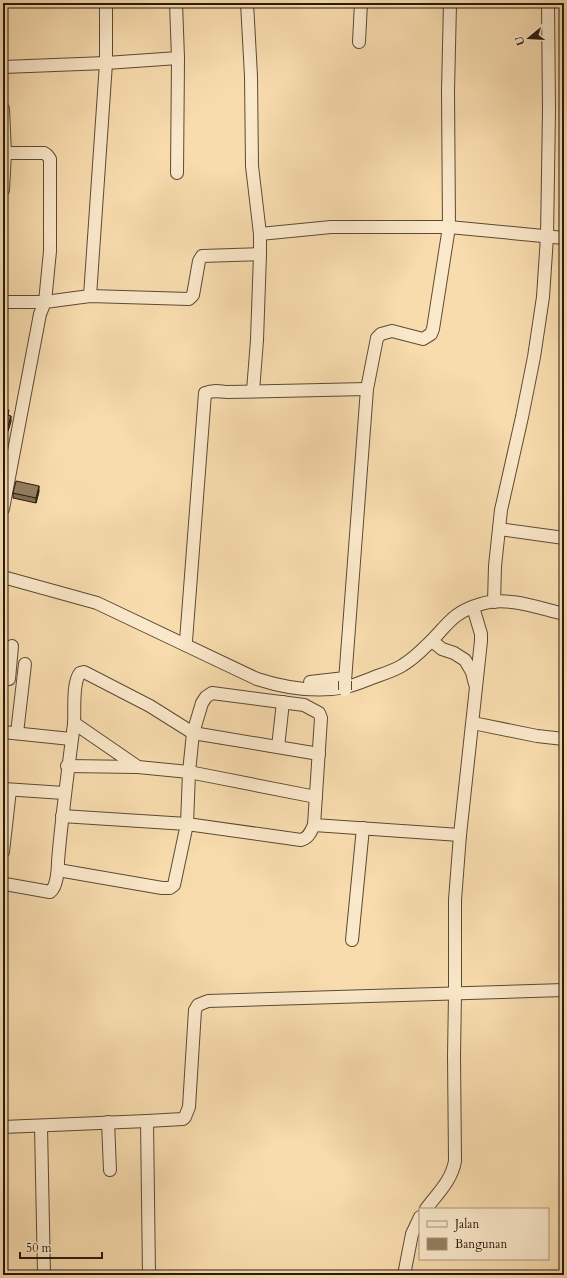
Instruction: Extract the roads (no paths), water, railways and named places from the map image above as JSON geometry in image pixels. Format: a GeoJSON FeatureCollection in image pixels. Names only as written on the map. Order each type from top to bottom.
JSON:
{"type":"FeatureCollection","features":[{"type":"Feature","properties":{"kind":"street"},"geometry":{"type":"LineString","coordinates":[[90,296],[106,63],[106,3]]}},
{"type":"Feature","properties":{"kind":"street"},"geometry":{"type":"LineString","coordinates":[[176,3],[178,58],[177,173]]}},
{"type":"Feature","properties":{"kind":"street"},"geometry":{"type":"LineString","coordinates":[[247,3],[251,76],[252,166],[260,234],[257,340],[253,391]]}},
{"type":"Feature","properties":{"kind":"street"},"geometry":{"type":"LineString","coordinates":[[359,42],[361,3]]}},
{"type":"Feature","properties":{"kind":"street"},"geometry":{"type":"LineString","coordinates":[[346,684],[367,389],[377,338],[380,334],[392,331],[423,339],[431,334],[434,329],[449,227],[448,91],[450,3]]}},
{"type":"Feature","properties":{"kind":"street"},"geometry":{"type":"LineString","coordinates":[[494,602],[495,566],[501,510],[534,357],[543,297],[547,237],[549,110],[548,3]]}},
{"type":"Feature","properties":{"kind":"street"},"geometry":{"type":"LineString","coordinates":[[3,66],[106,63],[178,58]]}},
{"type":"Feature","properties":{"kind":"street"},"geometry":{"type":"LineString","coordinates":[[3,109],[5,153],[3,190]]}},
{"type":"Feature","properties":{"kind":"street"},"geometry":{"type":"LineString","coordinates":[[3,509],[40,314],[45,302],[50,251],[50,159],[44,153],[5,153]]}},
{"type":"Feature","properties":{"kind":"street"},"geometry":{"type":"LineString","coordinates":[[260,234],[331,227],[449,227],[564,238]]}},
{"type":"Feature","properties":{"kind":"street"},"geometry":{"type":"LineString","coordinates":[[3,302],[45,302],[90,296],[189,299],[193,295],[199,261],[202,256],[260,254]]}},
{"type":"Feature","properties":{"kind":"street"},"geometry":{"type":"LineString","coordinates":[[186,641],[205,393],[210,391],[227,392],[367,389]]}},
{"type":"Feature","properties":{"kind":"street"},"geometry":{"type":"LineString","coordinates":[[499,529],[564,538]]}},
{"type":"Feature","properties":{"kind":"street"},"geometry":{"type":"LineString","coordinates":[[3,569],[98,600],[249,670],[269,677],[289,681],[321,681],[346,684]]}},
{"type":"Feature","properties":{"kind":"street"},"geometry":{"type":"LineString","coordinates":[[3,577],[97,603],[238,670],[278,686],[310,689],[331,689],[402,666],[432,641],[453,617],[482,604],[494,602],[521,604],[564,614]]}},
{"type":"Feature","properties":{"kind":"street"},"geometry":{"type":"LineString","coordinates":[[427,1208],[437,1196],[454,1167],[455,900],[460,835],[481,641],[473,607]]}},
{"type":"Feature","properties":{"kind":"street"},"geometry":{"type":"LineString","coordinates":[[432,641],[442,649],[454,653],[465,660],[472,672],[476,688]]}},
{"type":"Feature","properties":{"kind":"street"},"geometry":{"type":"LineString","coordinates":[[12,646],[6,679],[23,680]]}},
{"type":"Feature","properties":{"kind":"street"},"geometry":{"type":"LineString","coordinates":[[17,733],[25,664]]}},
{"type":"Feature","properties":{"kind":"street"},"geometry":{"type":"LineString","coordinates":[[3,882],[5,884],[50,892],[54,887],[58,870],[64,793],[74,724],[76,681],[80,673],[84,672],[150,706],[193,733],[319,754]]}},
{"type":"Feature","properties":{"kind":"street"},"geometry":{"type":"LineString","coordinates":[[58,870],[162,888],[170,888],[174,885],[187,824],[189,772],[193,733],[202,703],[206,697],[212,693],[304,705],[319,713],[321,718],[314,824],[309,836],[306,839],[301,840],[187,824],[62,816]]}},
{"type":"Feature","properties":{"kind":"street"},"geometry":{"type":"LineString","coordinates":[[278,747],[283,702]]}},
{"type":"Feature","properties":{"kind":"street"},"geometry":{"type":"LineString","coordinates":[[473,723],[537,736],[564,739]]}},
{"type":"Feature","properties":{"kind":"street"},"geometry":{"type":"LineString","coordinates":[[74,724],[138,767]]}},
{"type":"Feature","properties":{"kind":"street"},"geometry":{"type":"LineString","coordinates":[[3,732],[71,740]]}},
{"type":"Feature","properties":{"kind":"street"},"geometry":{"type":"LineString","coordinates":[[67,766],[138,767],[189,772],[316,797]]}},
{"type":"Feature","properties":{"kind":"street"},"geometry":{"type":"LineString","coordinates":[[3,852],[7,790],[64,793]]}},
{"type":"Feature","properties":{"kind":"street"},"geometry":{"type":"LineString","coordinates":[[314,824],[460,835]]}},
{"type":"Feature","properties":{"kind":"street"},"geometry":{"type":"LineString","coordinates":[[352,940],[363,828]]}},
{"type":"Feature","properties":{"kind":"street"},"geometry":{"type":"LineString","coordinates":[[3,1127],[148,1121],[180,1119],[185,1117],[189,1107],[195,1010],[198,1005],[208,1001],[564,990]]}},
{"type":"Feature","properties":{"kind":"street"},"geometry":{"type":"LineString","coordinates":[[148,1121],[149,1275]]}},
{"type":"Feature","properties":{"kind":"street"},"geometry":{"type":"LineString","coordinates":[[108,1122],[110,1170]]}},
{"type":"Feature","properties":{"kind":"street"},"geometry":{"type":"LineString","coordinates":[[41,1126],[44,1275]]}},
{"type":"Feature","properties":{"kind":"street"},"geometry":{"type":"LineString","coordinates":[[404,1275],[412,1234],[419,1219]]}}]}
